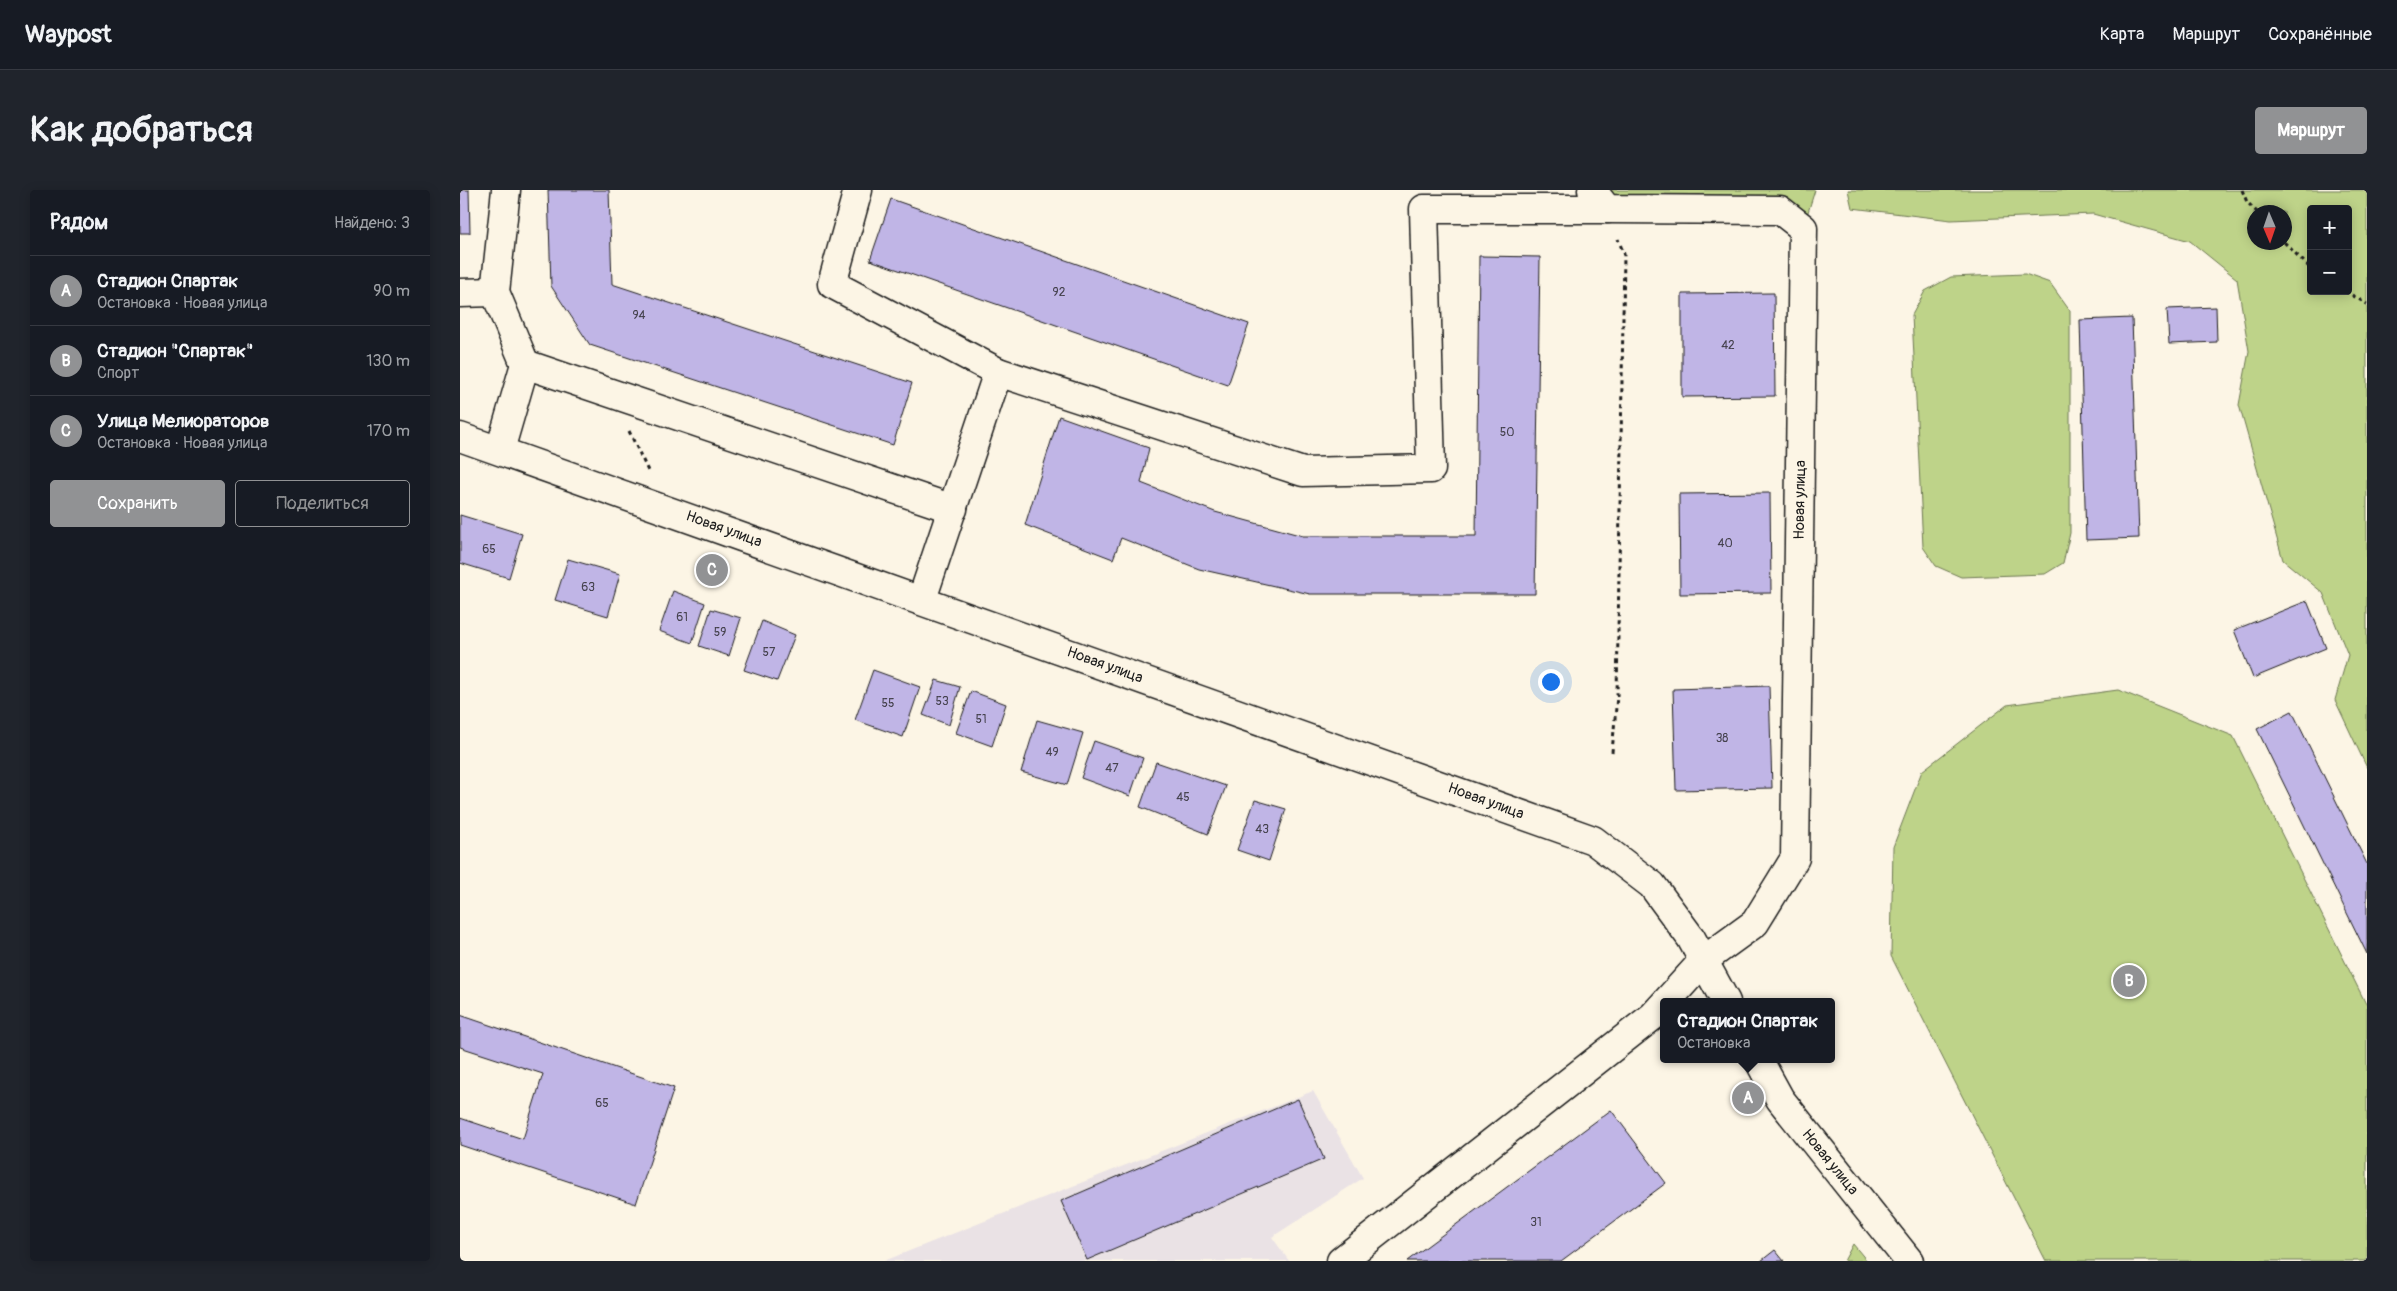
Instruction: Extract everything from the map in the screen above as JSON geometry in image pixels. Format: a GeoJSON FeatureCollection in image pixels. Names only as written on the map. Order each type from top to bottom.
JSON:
{"type":"FeatureCollection","features":[{"type":"Feature","properties":{"kind":"street"},"geometry":{"type":"LineString","coordinates":[[500,450],[526,364],[495,292],[506,190]]}},
{"type":"Feature","properties":{"kind":"street"},"geometry":{"type":"LineString","coordinates":[[858,190],[832,284],[998,372],[1303,472],[1430,469],[1424,209],[1600,200]]}},
{"type":"Feature","properties":{"kind":"street","name":"Новая улица"},"geometry":{"type":"LineString","coordinates":[[1600,200],[1780,210],[1803,228],[1795,858],[1755,923],[1704,960]]}},
{"type":"Feature","properties":{"kind":"street"},"geometry":{"type":"LineString","coordinates":[[460,293],[495,292]]}},
{"type":"Feature","properties":{"kind":"street"},"geometry":{"type":"LineString","coordinates":[[526,364],[953,509]]}},
{"type":"Feature","properties":{"kind":"street"},"geometry":{"type":"LineString","coordinates":[[922,599],[998,372]]}},
{"type":"Feature","properties":{"kind":"street","name":"Новая улица"},"geometry":{"type":"LineString","coordinates":[[460,437],[922,599],[1593,840],[1652,885],[1692,938],[1724,998]]}},
{"type":"Feature","properties":{"kind":"street"},"geometry":{"type":"LineString","coordinates":[[1670,998],[1704,960]]}},
{"type":"Feature","properties":{"kind":"street"},"geometry":{"type":"LineString","coordinates":[[1341,1261],[1653,1016],[1660,1008]]}},
{"type":"Feature","properties":{"kind":"street","name":"Новая улица"},"geometry":{"type":"LineString","coordinates":[[1760,1063],[1780,1099],[1909,1261]]}},
{"type":"Feature","properties":{"kind":"path"},"geometry":{"type":"LineString","coordinates":[[2242,190],[2250,205]]}},
{"type":"Feature","properties":{"kind":"path"},"geometry":{"type":"LineString","coordinates":[[1600,200],[1624,254],[1617,696],[1612,752]]}},
{"type":"Feature","properties":{"kind":"path"},"geometry":{"type":"LineString","coordinates":[[2292,250],[2307,265]]}},
{"type":"Feature","properties":{"kind":"path"},"geometry":{"type":"LineString","coordinates":[[2352,295],[2367,304]]}},
{"type":"Feature","properties":{"kind":"path"},"geometry":{"type":"LineString","coordinates":[[612,393],[665,508]]}},
{"type":"Feature","properties":{"kind":"shaded area"},"geometry":{"type":"Polygon","coordinates":[[[1313,1091],[1363,1178],[1272,1237],[1289,1261],[884,1261],[1313,1091]]]}},
{"type":"Feature","properties":{"kind":"green space"},"geometry":{"type":"Polygon","coordinates":[[[1607,190],[1815,190],[1803,228],[1779,210],[1607,209],[1607,190]]]}},
{"type":"Feature","properties":{"kind":"green space"},"geometry":{"type":"Polygon","coordinates":[[[1848,190],[2367,190],[2367,768],[2335,700],[2348,655],[2323,593],[2283,560],[2239,405],[2249,351],[2237,279],[2190,241],[2093,214],[1951,220],[1852,208],[1848,190]]]}},
{"type":"Feature","properties":{"kind":"green space"},"geometry":{"type":"Polygon","coordinates":[[[2025,274],[2050,283],[2070,311],[2070,533],[2063,563],[2045,574],[1961,577],[1936,566],[1923,547],[1912,315],[1925,291],[1951,277],[2025,274]]]}},
{"type":"Feature","properties":{"kind":"green space"},"geometry":{"type":"Polygon","coordinates":[[[2118,690],[2233,736],[2367,1006],[2367,1261],[2046,1261],[1891,956],[1893,847],[1922,771],[2007,705],[2118,690]]]}},
{"type":"Feature","properties":{"kind":"green space"},"geometry":{"type":"Polygon","coordinates":[[[1853,1244],[1867,1261],[1844,1261],[1853,1244]]]}},
{"type":"Feature","properties":{"kind":"building"},"geometry":{"type":"Polygon","coordinates":[[[460,190],[469,190],[470,233],[460,233],[460,190]]]}},
{"type":"Feature","properties":{"kind":"building"},"geometry":{"type":"Polygon","coordinates":[[[548,190],[609,190],[612,284],[912,383],[893,445],[590,345],[551,286],[548,190]]]}},
{"type":"Feature","properties":{"kind":"building"},"geometry":{"type":"Polygon","coordinates":[[[891,199],[1249,324],[1228,385],[870,260],[891,199]]]}},
{"type":"Feature","properties":{"kind":"building"},"geometry":{"type":"Polygon","coordinates":[[[1479,256],[1540,257],[1535,594],[1310,594],[1199,569],[1121,538],[1113,559],[1025,525],[1059,416],[1149,448],[1141,483],[1215,512],[1303,536],[1476,536],[1479,256]]]}},
{"type":"Feature","properties":{"kind":"building"},"geometry":{"type":"Polygon","coordinates":[[[1774,293],[1775,396],[1682,397],[1682,294],[1774,293]]]}},
{"type":"Feature","properties":{"kind":"building"},"geometry":{"type":"Polygon","coordinates":[[[2216,307],[2217,342],[2169,344],[2167,309],[2216,307]]]}},
{"type":"Feature","properties":{"kind":"building"},"geometry":{"type":"Polygon","coordinates":[[[2132,318],[2139,538],[2086,540],[2080,320],[2132,318]]]}},
{"type":"Feature","properties":{"kind":"building"},"geometry":{"type":"Polygon","coordinates":[[[1770,493],[1771,593],[1680,594],[1679,494],[1770,493]]]}},
{"type":"Feature","properties":{"kind":"building"},"geometry":{"type":"Polygon","coordinates":[[[460,515],[522,534],[509,578],[460,563],[460,515]]]}},
{"type":"Feature","properties":{"kind":"building"},"geometry":{"type":"Polygon","coordinates":[[[568,559],[620,574],[608,616],[555,600],[568,559]]]}},
{"type":"Feature","properties":{"kind":"building"},"geometry":{"type":"Polygon","coordinates":[[[673,591],[705,603],[692,643],[659,631],[673,591]]]}},
{"type":"Feature","properties":{"kind":"building"},"geometry":{"type":"Polygon","coordinates":[[[2307,601],[2326,648],[2253,678],[2234,630],[2307,601]]]}},
{"type":"Feature","properties":{"kind":"building"},"geometry":{"type":"Polygon","coordinates":[[[711,609],[741,618],[729,656],[699,646],[711,609]]]}},
{"type":"Feature","properties":{"kind":"building"},"geometry":{"type":"Polygon","coordinates":[[[762,621],[795,635],[777,681],[744,670],[762,621]]]}},
{"type":"Feature","properties":{"kind":"building"},"geometry":{"type":"Polygon","coordinates":[[[873,670],[920,687],[903,737],[855,720],[873,670]]]}},
{"type":"Feature","properties":{"kind":"building"},"geometry":{"type":"Polygon","coordinates":[[[936,680],[960,687],[949,725],[923,715],[936,680]]]}},
{"type":"Feature","properties":{"kind":"building"},"geometry":{"type":"Polygon","coordinates":[[[1769,686],[1772,788],[1676,790],[1673,689],[1769,686]]]}},
{"type":"Feature","properties":{"kind":"building"},"geometry":{"type":"Polygon","coordinates":[[[971,691],[1006,704],[992,746],[956,733],[971,691]]]}},
{"type":"Feature","properties":{"kind":"building"},"geometry":{"type":"Polygon","coordinates":[[[2292,711],[2367,864],[2367,954],[2257,729],[2292,711]]]}},
{"type":"Feature","properties":{"kind":"building"},"geometry":{"type":"Polygon","coordinates":[[[1037,720],[1083,733],[1067,785],[1021,772],[1037,720]]]}},
{"type":"Feature","properties":{"kind":"building"},"geometry":{"type":"Polygon","coordinates":[[[1094,741],[1143,758],[1130,796],[1081,778],[1094,741]]]}},
{"type":"Feature","properties":{"kind":"building"},"geometry":{"type":"Polygon","coordinates":[[[1156,762],[1226,786],[1208,834],[1140,807],[1156,762]]]}},
{"type":"Feature","properties":{"kind":"building"},"geometry":{"type":"Polygon","coordinates":[[[1255,800],[1286,809],[1269,861],[1237,850],[1255,800]]]}},
{"type":"Feature","properties":{"kind":"building"},"geometry":{"type":"Polygon","coordinates":[[[460,1015],[674,1088],[636,1204],[460,1145],[460,1118],[523,1139],[543,1074],[460,1047],[460,1015]]]}},
{"type":"Feature","properties":{"kind":"building"},"geometry":{"type":"Polygon","coordinates":[[[1298,1099],[1324,1159],[1087,1260],[1061,1201],[1298,1099]]]}},
{"type":"Feature","properties":{"kind":"building"},"geometry":{"type":"Polygon","coordinates":[[[1611,1110],[1666,1183],[1561,1261],[1407,1261],[1611,1110]]]}},
{"type":"Feature","properties":{"kind":"building"},"geometry":{"type":"Polygon","coordinates":[[[1775,1250],[1784,1261],[1761,1261],[1775,1250]]]}},
{"type":"Feature","properties":{"kind":"place","name":"Улица Мелиораторов"},"geometry":{"type":"Point","coordinates":[712,570]}},
{"type":"Feature","properties":{"kind":"place","name":"Стадион \"Спартак\""},"geometry":{"type":"Point","coordinates":[2129,981]}},
{"type":"Feature","properties":{"kind":"place","name":"Стадион Спартак"},"geometry":{"type":"Point","coordinates":[1748,1098]}}]}
